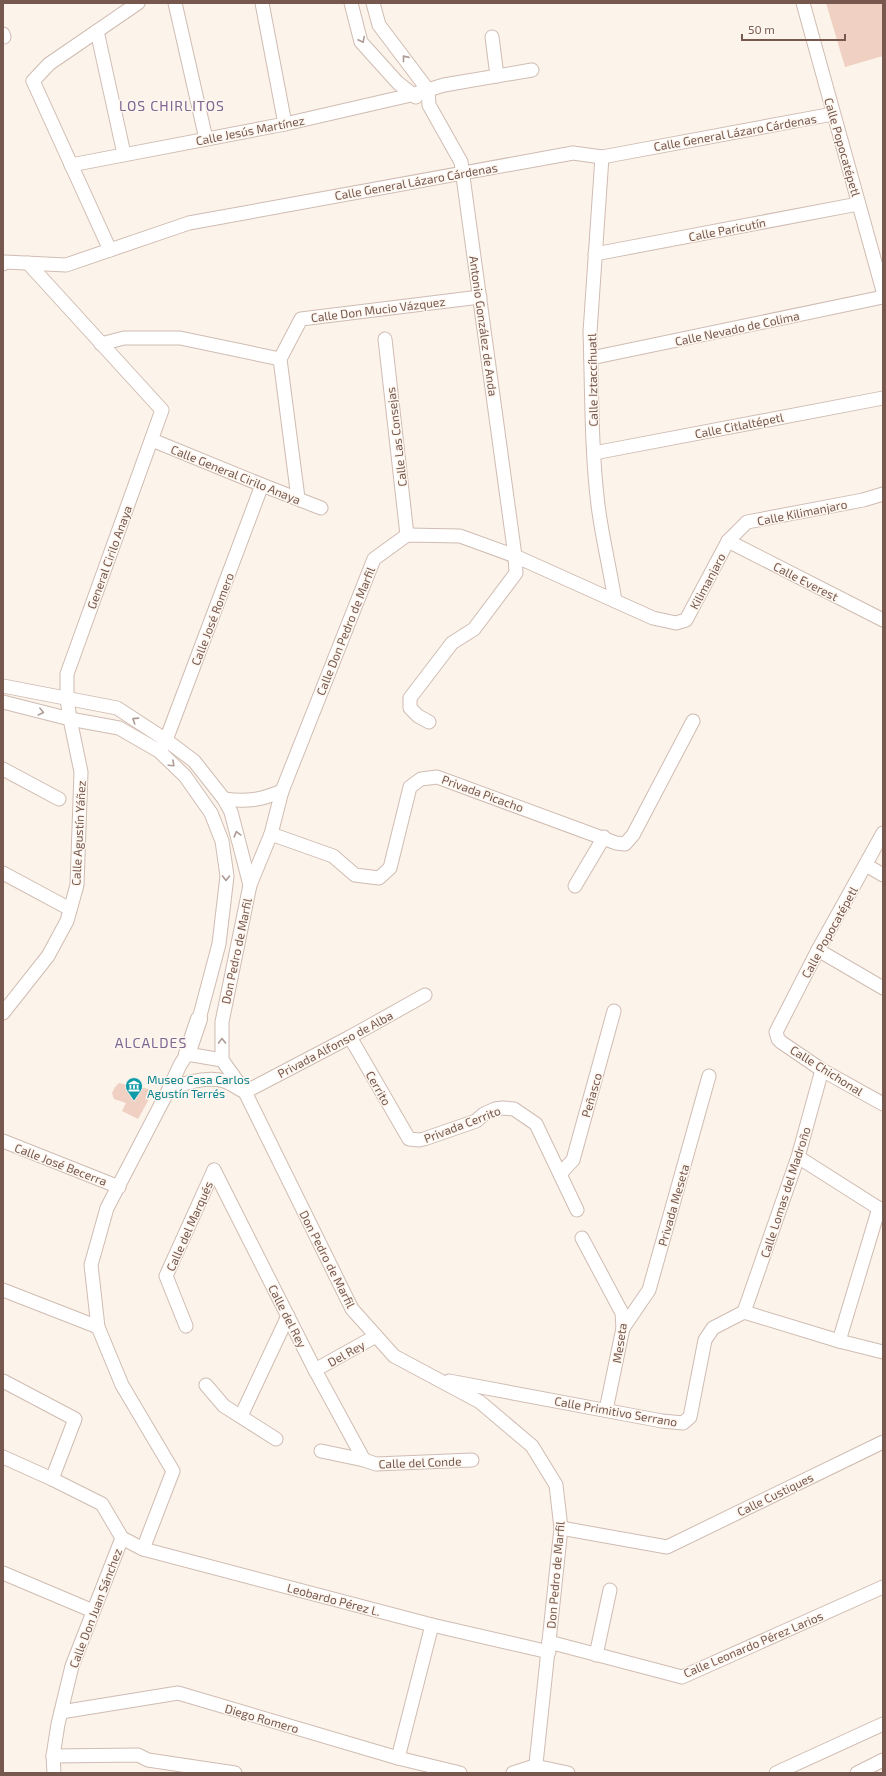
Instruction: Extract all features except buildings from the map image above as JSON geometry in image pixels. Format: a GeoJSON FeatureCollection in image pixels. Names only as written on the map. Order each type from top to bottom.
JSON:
{"type":"FeatureCollection","features":[{"type":"Feature","properties":{"kind":"street"},"geometry":{"type":"LineString","coordinates":[[110,250],[33,81],[49,64],[138,3]]}},
{"type":"Feature","properties":{"kind":"street"},"geometry":{"type":"LineString","coordinates":[[175,3],[206,139]]}},
{"type":"Feature","properties":{"kind":"street"},"geometry":{"type":"LineString","coordinates":[[262,3],[285,124]]}},
{"type":"Feature","properties":{"kind":"street"},"geometry":{"type":"LineString","coordinates":[[351,3],[361,42],[398,83],[411,95],[430,105]]}},
{"type":"Feature","properties":{"kind":"street"},"geometry":{"type":"LineString","coordinates":[[373,3],[379,25],[428,90]]}},
{"type":"Feature","properties":{"kind":"street","name":"Calle Popocatépetl"},"geometry":{"type":"LineString","coordinates":[[803,3],[883,291]]}},
{"type":"Feature","properties":{"kind":"street"},"geometry":{"type":"LineString","coordinates":[[98,31],[124,154]]}},
{"type":"Feature","properties":{"kind":"street"},"geometry":{"type":"LineString","coordinates":[[492,37],[497,76]]}},
{"type":"Feature","properties":{"kind":"street","name":"Calle Jesús Martínez"},"geometry":{"type":"LineString","coordinates":[[71,165],[285,124],[411,95],[444,85],[532,70]]}},
{"type":"Feature","properties":{"kind":"street","name":"Antonio González de Anda"},"geometry":{"type":"LineString","coordinates":[[428,90],[430,105],[461,162],[515,556],[516,573],[474,629],[452,643],[410,698],[410,708],[418,716],[429,722]]}},
{"type":"Feature","properties":{"kind":"street","name":"Calle General Lázaro Cárdenas"},"geometry":{"type":"LineString","coordinates":[[4,261],[66,265],[189,222],[573,153],[602,156],[833,114]]}},
{"type":"Feature","properties":{"kind":"street","name":"Calle Iztaccíhuatl"},"geometry":{"type":"LineString","coordinates":[[602,156],[590,332],[594,453],[598,505],[615,601]]}},
{"type":"Feature","properties":{"kind":"street","name":"Calle Paricutín"},"geometry":{"type":"LineString","coordinates":[[595,254],[858,204]]}},
{"type":"Feature","properties":{"kind":"street"},"geometry":{"type":"LineString","coordinates":[[28,263],[101,344],[124,338],[180,338],[280,359],[298,498]]}},
{"type":"Feature","properties":{"kind":"street","name":"Calle Don Mucio Vázquez"},"geometry":{"type":"LineString","coordinates":[[280,359],[301,319],[480,297]]}},
{"type":"Feature","properties":{"kind":"street","name":"Calle Nevado de Colima"},"geometry":{"type":"LineString","coordinates":[[591,358],[883,297]]}},
{"type":"Feature","properties":{"kind":"street","name":"Calle Las Consejas"},"geometry":{"type":"LineString","coordinates":[[385,339],[407,535]]}},
{"type":"Feature","properties":{"kind":"street","name":"General Cirilo Anaya"},"geometry":{"type":"LineString","coordinates":[[68,702],[67,674],[162,410],[101,344]]}},
{"type":"Feature","properties":{"kind":"street","name":"Calle Citlaltépetl"},"geometry":{"type":"LineString","coordinates":[[594,453],[883,398]]}},
{"type":"Feature","properties":{"kind":"street","name":"Calle General Cirilo Anaya"},"geometry":{"type":"LineString","coordinates":[[152,440],[321,508]]}},
{"type":"Feature","properties":{"kind":"street","name":"Calle José Romero"},"geometry":{"type":"LineString","coordinates":[[158,751],[166,740],[262,485]]}},
{"type":"Feature","properties":{"kind":"street","name":"Calle Kilimanjaro"},"geometry":{"type":"LineString","coordinates":[[728,541],[747,522],[863,500],[883,494]]}},
{"type":"Feature","properties":{"kind":"street"},"geometry":{"type":"LineString","coordinates":[[407,535],[460,536],[515,556],[615,601]]}},
{"type":"Feature","properties":{"kind":"street","name":"Calle Don Pedro de Marfil"},"geometry":{"type":"LineString","coordinates":[[250,885],[271,834],[282,791],[374,559],[407,535]]}},
{"type":"Feature","properties":{"kind":"street","name":"Kilimanjaro"},"geometry":{"type":"LineString","coordinates":[[615,601],[653,618],[666,622],[681,623],[686,620],[728,541]]}},
{"type":"Feature","properties":{"kind":"street","name":"Calle Everest"},"geometry":{"type":"LineString","coordinates":[[728,541],[883,620]]}},
{"type":"Feature","properties":{"kind":"street"},"geometry":{"type":"LineString","coordinates":[[3,686],[68,702],[117,708],[166,740],[194,761],[224,799],[231,812],[250,885]]}},
{"type":"Feature","properties":{"kind":"street"},"geometry":{"type":"LineString","coordinates":[[3,702],[70,719],[118,728],[158,751],[185,776],[207,806],[211,812],[222,841],[227,876],[220,944],[199,1019],[187,1054],[107,1208],[91,1265],[98,1327],[122,1385],[173,1471],[143,1549]]}},
{"type":"Feature","properties":{"kind":"street","name":"Calle Agustín Yáñez"},"geometry":{"type":"LineString","coordinates":[[3,1013],[48,956],[67,921],[77,885],[81,772],[68,702]]}},
{"type":"Feature","properties":{"kind":"street","name":"Privada Picacho"},"geometry":{"type":"LineString","coordinates":[[271,834],[333,856],[355,875],[379,878],[390,868],[410,787],[421,779],[437,776],[623,844],[628,842],[633,835],[693,721]]}},
{"type":"Feature","properties":{"kind":"street"},"geometry":{"type":"LineString","coordinates":[[3,769],[59,799]]}},
{"type":"Feature","properties":{"kind":"street"},"geometry":{"type":"LineString","coordinates":[[224,799],[242,801],[263,799],[282,791]]}},
{"type":"Feature","properties":{"kind":"street","name":"Calle Popocatépetl"},"geometry":{"type":"LineString","coordinates":[[776,1032],[818,950],[883,834]]}},
{"type":"Feature","properties":{"kind":"street"},"geometry":{"type":"LineString","coordinates":[[574,886],[604,837]]}},
{"type":"Feature","properties":{"kind":"street"},"geometry":{"type":"LineString","coordinates":[[866,865],[883,875]]}},
{"type":"Feature","properties":{"kind":"street"},"geometry":{"type":"LineString","coordinates":[[3,873],[70,909]]}},
{"type":"Feature","properties":{"kind":"street","name":"Don Pedro de Marfil"},"geometry":{"type":"LineString","coordinates":[[250,885],[222,1022],[222,1060],[245,1092],[352,1309],[394,1356],[480,1402],[532,1446],[556,1485],[561,1528],[535,1770]]}},
{"type":"Feature","properties":{"kind":"street"},"geometry":{"type":"LineString","coordinates":[[818,950],[883,988]]}},
{"type":"Feature","properties":{"kind":"street","name":"Privada Alfonso de Alba"},"geometry":{"type":"LineString","coordinates":[[245,1092],[425,996]]}},
{"type":"Feature","properties":{"kind":"street","name":"Peñasco"},"geometry":{"type":"LineString","coordinates":[[560,1174],[573,1160],[614,1011]]}},
{"type":"Feature","properties":{"kind":"street","name":"Calle Chichonal"},"geometry":{"type":"LineString","coordinates":[[776,1032],[778,1039],[781,1042],[822,1070],[883,1104]]}},
{"type":"Feature","properties":{"kind":"street","name":"Cerrito"},"geometry":{"type":"LineString","coordinates":[[350,1037],[408,1139]]}},
{"type":"Feature","properties":{"kind":"street"},"geometry":{"type":"LineString","coordinates":[[187,1054],[222,1060]]}},
{"type":"Feature","properties":{"kind":"street","name":"Calle Lomas del Madroño"},"geometry":{"type":"LineString","coordinates":[[744,1312],[798,1157],[822,1070]]}},
{"type":"Feature","properties":{"kind":"street","name":"Privada Meseta"},"geometry":{"type":"LineString","coordinates":[[623,1328],[649,1290],[709,1076]]}},
{"type":"Feature","properties":{"kind":"street"},"geometry":{"type":"LineString","coordinates":[[169,1089],[186,1082],[205,1080],[224,1081],[245,1092]]}},
{"type":"Feature","properties":{"kind":"street","name":"Privada Cerrito"},"geometry":{"type":"LineString","coordinates":[[408,1139],[424,1139],[476,1120],[495,1109],[514,1109],[524,1114],[536,1124],[577,1210]]}},
{"type":"Feature","properties":{"kind":"street","name":"Calle José Becerra"},"geometry":{"type":"LineString","coordinates":[[3,1141],[119,1186]]}},
{"type":"Feature","properties":{"kind":"street"},"geometry":{"type":"LineString","coordinates":[[798,1157],[881,1210],[839,1341]]}},
{"type":"Feature","properties":{"kind":"street","name":"Calle del Rey"},"geometry":{"type":"LineString","coordinates":[[214,1170],[315,1370],[364,1460]]}},
{"type":"Feature","properties":{"kind":"street","name":"Calle del Marqués"},"geometry":{"type":"LineString","coordinates":[[186,1326],[166,1276],[214,1170]]}},
{"type":"Feature","properties":{"kind":"street","name":"Meseta"},"geometry":{"type":"LineString","coordinates":[[582,1238],[622,1313],[623,1328],[606,1410]]}},
{"type":"Feature","properties":{"kind":"street"},"geometry":{"type":"LineString","coordinates":[[3,1290],[98,1327]]}},
{"type":"Feature","properties":{"kind":"street"},"geometry":{"type":"LineString","coordinates":[[744,1312],[839,1341],[883,1352]]}},
{"type":"Feature","properties":{"kind":"street","name":"Calle Primitivo Serrano"},"geometry":{"type":"LineString","coordinates":[[437,1379],[662,1421],[683,1423],[690,1417],[705,1340],[713,1328],[744,1312]]}},
{"type":"Feature","properties":{"kind":"street"},"geometry":{"type":"LineString","coordinates":[[241,1416],[288,1316]]}},
{"type":"Feature","properties":{"kind":"street","name":"Del Rey"},"geometry":{"type":"LineString","coordinates":[[315,1370],[376,1336]]}},
{"type":"Feature","properties":{"kind":"street"},"geometry":{"type":"LineString","coordinates":[[3,1381],[75,1419],[52,1478]]}},
{"type":"Feature","properties":{"kind":"street"},"geometry":{"type":"LineString","coordinates":[[206,1385],[224,1406],[276,1439]]}},
{"type":"Feature","properties":{"kind":"street","name":"Calle Custiques"},"geometry":{"type":"LineString","coordinates":[[561,1528],[668,1547],[883,1442]]}},
{"type":"Feature","properties":{"kind":"street","name":"Calle del Conde"},"geometry":{"type":"LineString","coordinates":[[321,1451],[376,1464],[472,1460]]}},
{"type":"Feature","properties":{"kind":"street"},"geometry":{"type":"LineString","coordinates":[[3,1457],[52,1478],[102,1504],[122,1538]]}},
{"type":"Feature","properties":{"kind":"street","name":"Leobardo Pérez L."},"geometry":{"type":"LineString","coordinates":[[122,1538],[143,1549],[432,1625],[549,1647]]}},
{"type":"Feature","properties":{"kind":"street","name":"Calle Don Juan Sánchez"},"geometry":{"type":"LineString","coordinates":[[54,1773],[54,1756],[58,1724],[72,1666],[122,1538]]}},
{"type":"Feature","properties":{"kind":"street"},"geometry":{"type":"LineString","coordinates":[[3,1572],[94,1611]]}},
{"type":"Feature","properties":{"kind":"street","name":"Calle Leonardo Pérez Larios"},"geometry":{"type":"LineString","coordinates":[[549,1647],[596,1655],[682,1677],[883,1587]]}},
{"type":"Feature","properties":{"kind":"street"},"geometry":{"type":"LineString","coordinates":[[596,1655],[610,1590]]}},
{"type":"Feature","properties":{"kind":"street"},"geometry":{"type":"LineString","coordinates":[[398,1758],[432,1625]]}},
{"type":"Feature","properties":{"kind":"street","name":"Diego Romero"},"geometry":{"type":"LineString","coordinates":[[62,1712],[178,1693],[398,1758],[460,1773]]}},
{"type":"Feature","properties":{"kind":"street"},"geometry":{"type":"LineString","coordinates":[[776,1773],[883,1724]]}},
{"type":"Feature","properties":{"kind":"street"},"geometry":{"type":"LineString","coordinates":[[54,1756],[138,1755],[148,1760],[235,1773]]}},
{"type":"Feature","properties":{"kind":"street"},"geometry":{"type":"LineString","coordinates":[[148,1760],[152,1773]]}},
{"type":"Feature","properties":{"kind":"street"},"geometry":{"type":"LineString","coordinates":[[857,1773],[883,1760]]}},
{"type":"Feature","properties":{"kind":"street"},"geometry":{"type":"LineString","coordinates":[[513,1773],[535,1770],[568,1773]]}},
{"type":"Feature","properties":{"kind":"place","name":"Museo Casa Carlos Agustín Terrés"},"geometry":{"type":"Point","coordinates":[134,1101]}},
{"type":"Feature","properties":{"kind":"district","name":"LOS CHIRLITOS"},"geometry":{"type":"Point","coordinates":[172,105]}},
{"type":"Feature","properties":{"kind":"district","name":"ALCALDES"},"geometry":{"type":"Point","coordinates":[151,1042]}}]}
